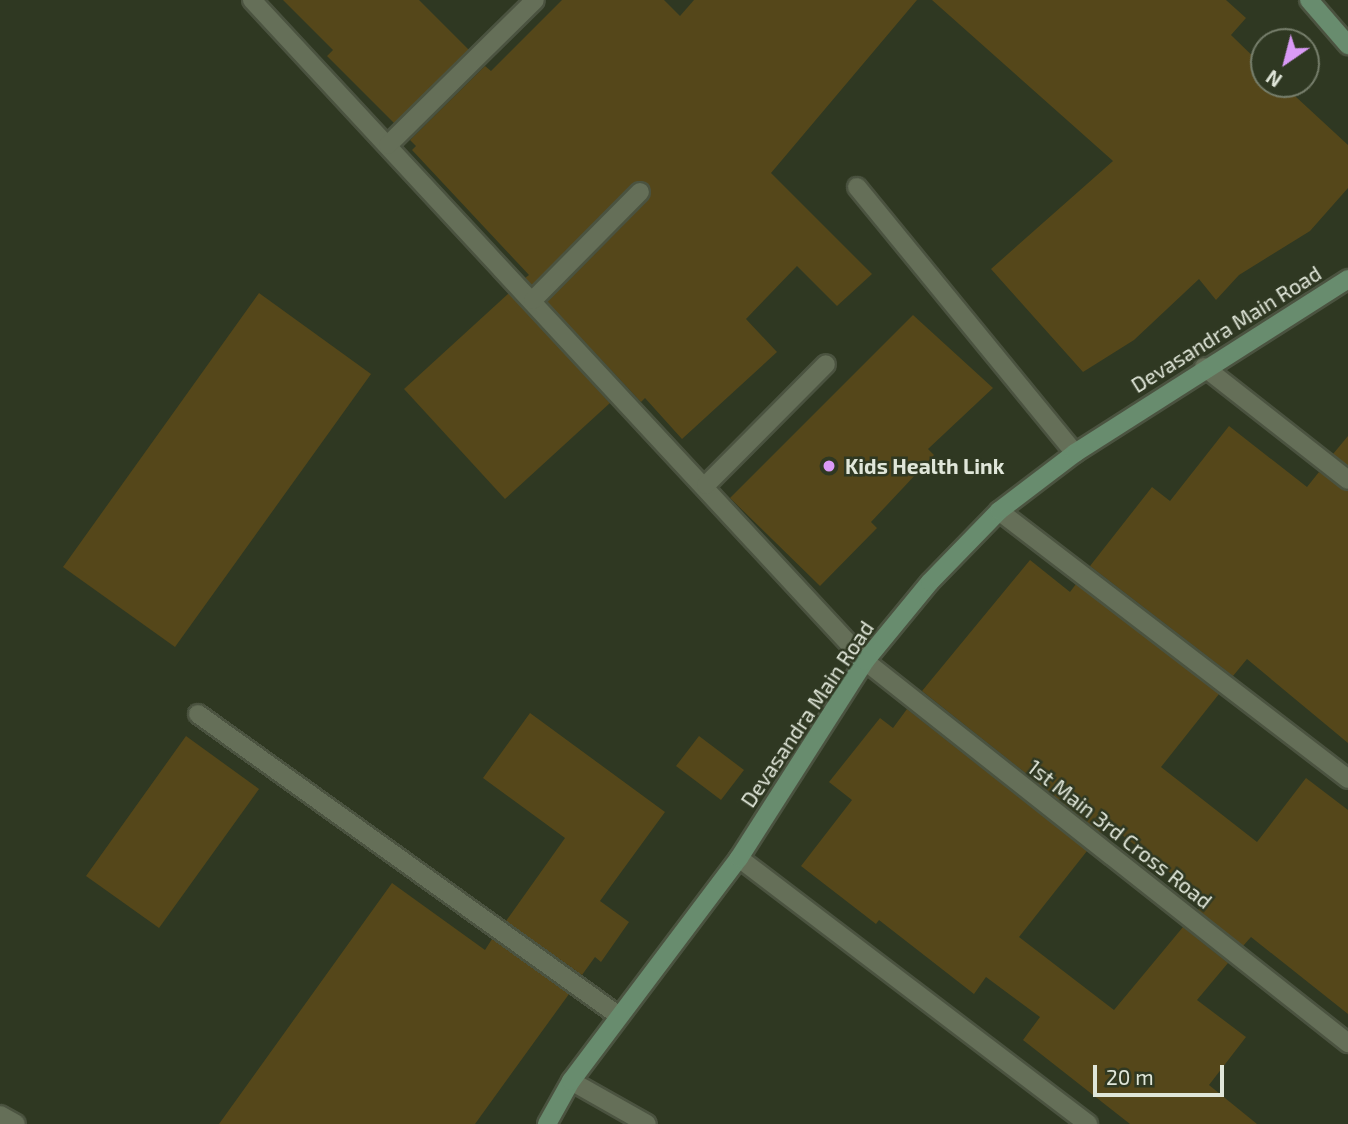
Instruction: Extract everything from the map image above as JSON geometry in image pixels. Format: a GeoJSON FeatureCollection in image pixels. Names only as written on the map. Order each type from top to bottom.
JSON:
{"type":"FeatureCollection","features":[{"type":"Feature","properties":{"kind":"main road"},"geometry":{"type":"LineString","coordinates":[[1309,0],[1348,45]]}},
{"type":"Feature","properties":{"kind":"main road","name":"Devasandra Main Road"},"geometry":{"type":"LineString","coordinates":[[547,1124],[570,1081],[739,858],[865,661],[930,582],[999,511],[1074,453],[1204,367],[1348,279]]}},
{"type":"Feature","properties":{"kind":"street","name":"1st Main 3rd Cross Road"},"geometry":{"type":"LineString","coordinates":[[252,0],[706,485],[865,661],[1348,1043]]}},
{"type":"Feature","properties":{"kind":"street"},"geometry":{"type":"LineString","coordinates":[[388,145],[535,0]]}},
{"type":"Feature","properties":{"kind":"street"},"geometry":{"type":"LineString","coordinates":[[857,187],[1074,453]]}},
{"type":"Feature","properties":{"kind":"street"},"geometry":{"type":"LineString","coordinates":[[533,300],[640,192]]}},
{"type":"Feature","properties":{"kind":"street"},"geometry":{"type":"LineString","coordinates":[[706,485],[826,364]]}},
{"type":"Feature","properties":{"kind":"street"},"geometry":{"type":"LineString","coordinates":[[1204,367],[1348,480]]}},
{"type":"Feature","properties":{"kind":"street"},"geometry":{"type":"LineString","coordinates":[[999,511],[1348,779]]}},
{"type":"Feature","properties":{"kind":"street"},"geometry":{"type":"LineString","coordinates":[[198,714],[619,1016]]}},
{"type":"Feature","properties":{"kind":"street"},"geometry":{"type":"LineString","coordinates":[[739,858],[1088,1124]]}},
{"type":"Feature","properties":{"kind":"street"},"geometry":{"type":"LineString","coordinates":[[570,1081],[647,1124]]}},
{"type":"Feature","properties":{"kind":"street"},"geometry":{"type":"LineString","coordinates":[[0,1115],[16,1124]]}},
{"type":"Feature","properties":{"kind":"building"},"geometry":{"type":"Polygon","coordinates":[[[283,0],[419,0],[469,50],[394,123],[327,56],[333,50],[283,0]]]}},
{"type":"Feature","properties":{"kind":"building"},"geometry":{"type":"Polygon","coordinates":[[[562,0],[664,0],[680,16],[694,0],[917,0],[771,173],[872,274],[837,306],[797,266],[746,319],[777,352],[682,439],[645,398],[641,402],[547,302],[648,200],[648,184],[632,184],[532,285],[525,278],[529,275],[412,150],[416,146],[410,140],[485,66],[491,71],[562,0]]]}},
{"type":"Feature","properties":{"kind":"building"},"geometry":{"type":"Polygon","coordinates":[[[932,0],[1226,0],[1246,18],[1231,35],[1250,53],[1250,98],[1297,98],[1348,145],[1348,188],[1310,231],[1239,275],[1216,300],[1199,279],[1134,340],[1083,372],[991,269],[1113,161],[932,0]]]}},
{"type":"Feature","properties":{"kind":"building"},"geometry":{"type":"Polygon","coordinates":[[[259,293],[371,374],[175,647],[63,567],[259,293]]]}},
{"type":"Feature","properties":{"kind":"building"},"geometry":{"type":"Polygon","coordinates":[[[509,293],[610,403],[505,499],[404,389],[509,293]]]}},
{"type":"Feature","properties":{"kind":"building"},"geometry":{"type":"Polygon","coordinates":[[[913,315],[993,388],[928,449],[934,455],[871,522],[877,528],[820,586],[730,498],[913,315]]]}},
{"type":"Feature","properties":{"kind":"building"},"geometry":{"type":"Polygon","coordinates":[[[1229,426],[1307,487],[1319,472],[1348,491],[1348,743],[1247,659],[1233,676],[1090,566],[1152,487],[1170,501],[1229,426]]]}},
{"type":"Feature","properties":{"kind":"building"},"geometry":{"type":"Polygon","coordinates":[[[1348,436],[1348,466],[1333,454],[1348,436]]]}},
{"type":"Feature","properties":{"kind":"building"},"geometry":{"type":"Polygon","coordinates":[[[1030,560],[1070,592],[1076,584],[1219,694],[1161,767],[1257,842],[1306,778],[1348,810],[1348,1014],[1251,937],[1243,946],[1198,910],[1206,901],[1112,827],[1101,833],[922,691],[1030,560]]]}},
{"type":"Feature","properties":{"kind":"building"},"geometry":{"type":"Polygon","coordinates":[[[907,709],[1087,851],[1019,937],[1114,1010],[1183,927],[1228,963],[1197,1000],[1246,1037],[1209,1085],[1257,1124],[1130,1124],[1023,1040],[1040,1017],[986,977],[974,994],[879,920],[876,924],[801,866],[852,800],[829,782],[880,718],[893,728],[907,709]]]}},
{"type":"Feature","properties":{"kind":"building"},"geometry":{"type":"Polygon","coordinates":[[[530,713],[665,812],[600,901],[629,922],[601,962],[595,957],[582,975],[506,921],[565,838],[483,778],[530,713]]]}},
{"type":"Feature","properties":{"kind":"building"},"geometry":{"type":"Polygon","coordinates":[[[186,736],[259,789],[159,928],[86,876],[186,736]]]}},
{"type":"Feature","properties":{"kind":"building"},"geometry":{"type":"Polygon","coordinates":[[[699,736],[744,770],[721,800],[676,766],[699,736]]]}},
{"type":"Feature","properties":{"kind":"building"},"geometry":{"type":"Polygon","coordinates":[[[392,883],[485,950],[492,939],[569,994],[475,1124],[219,1124],[392,883]]]}},
{"type":"Feature","properties":{"kind":"place","name":"Kids Health Link"},"geometry":{"type":"Point","coordinates":[829,466]}}]}
